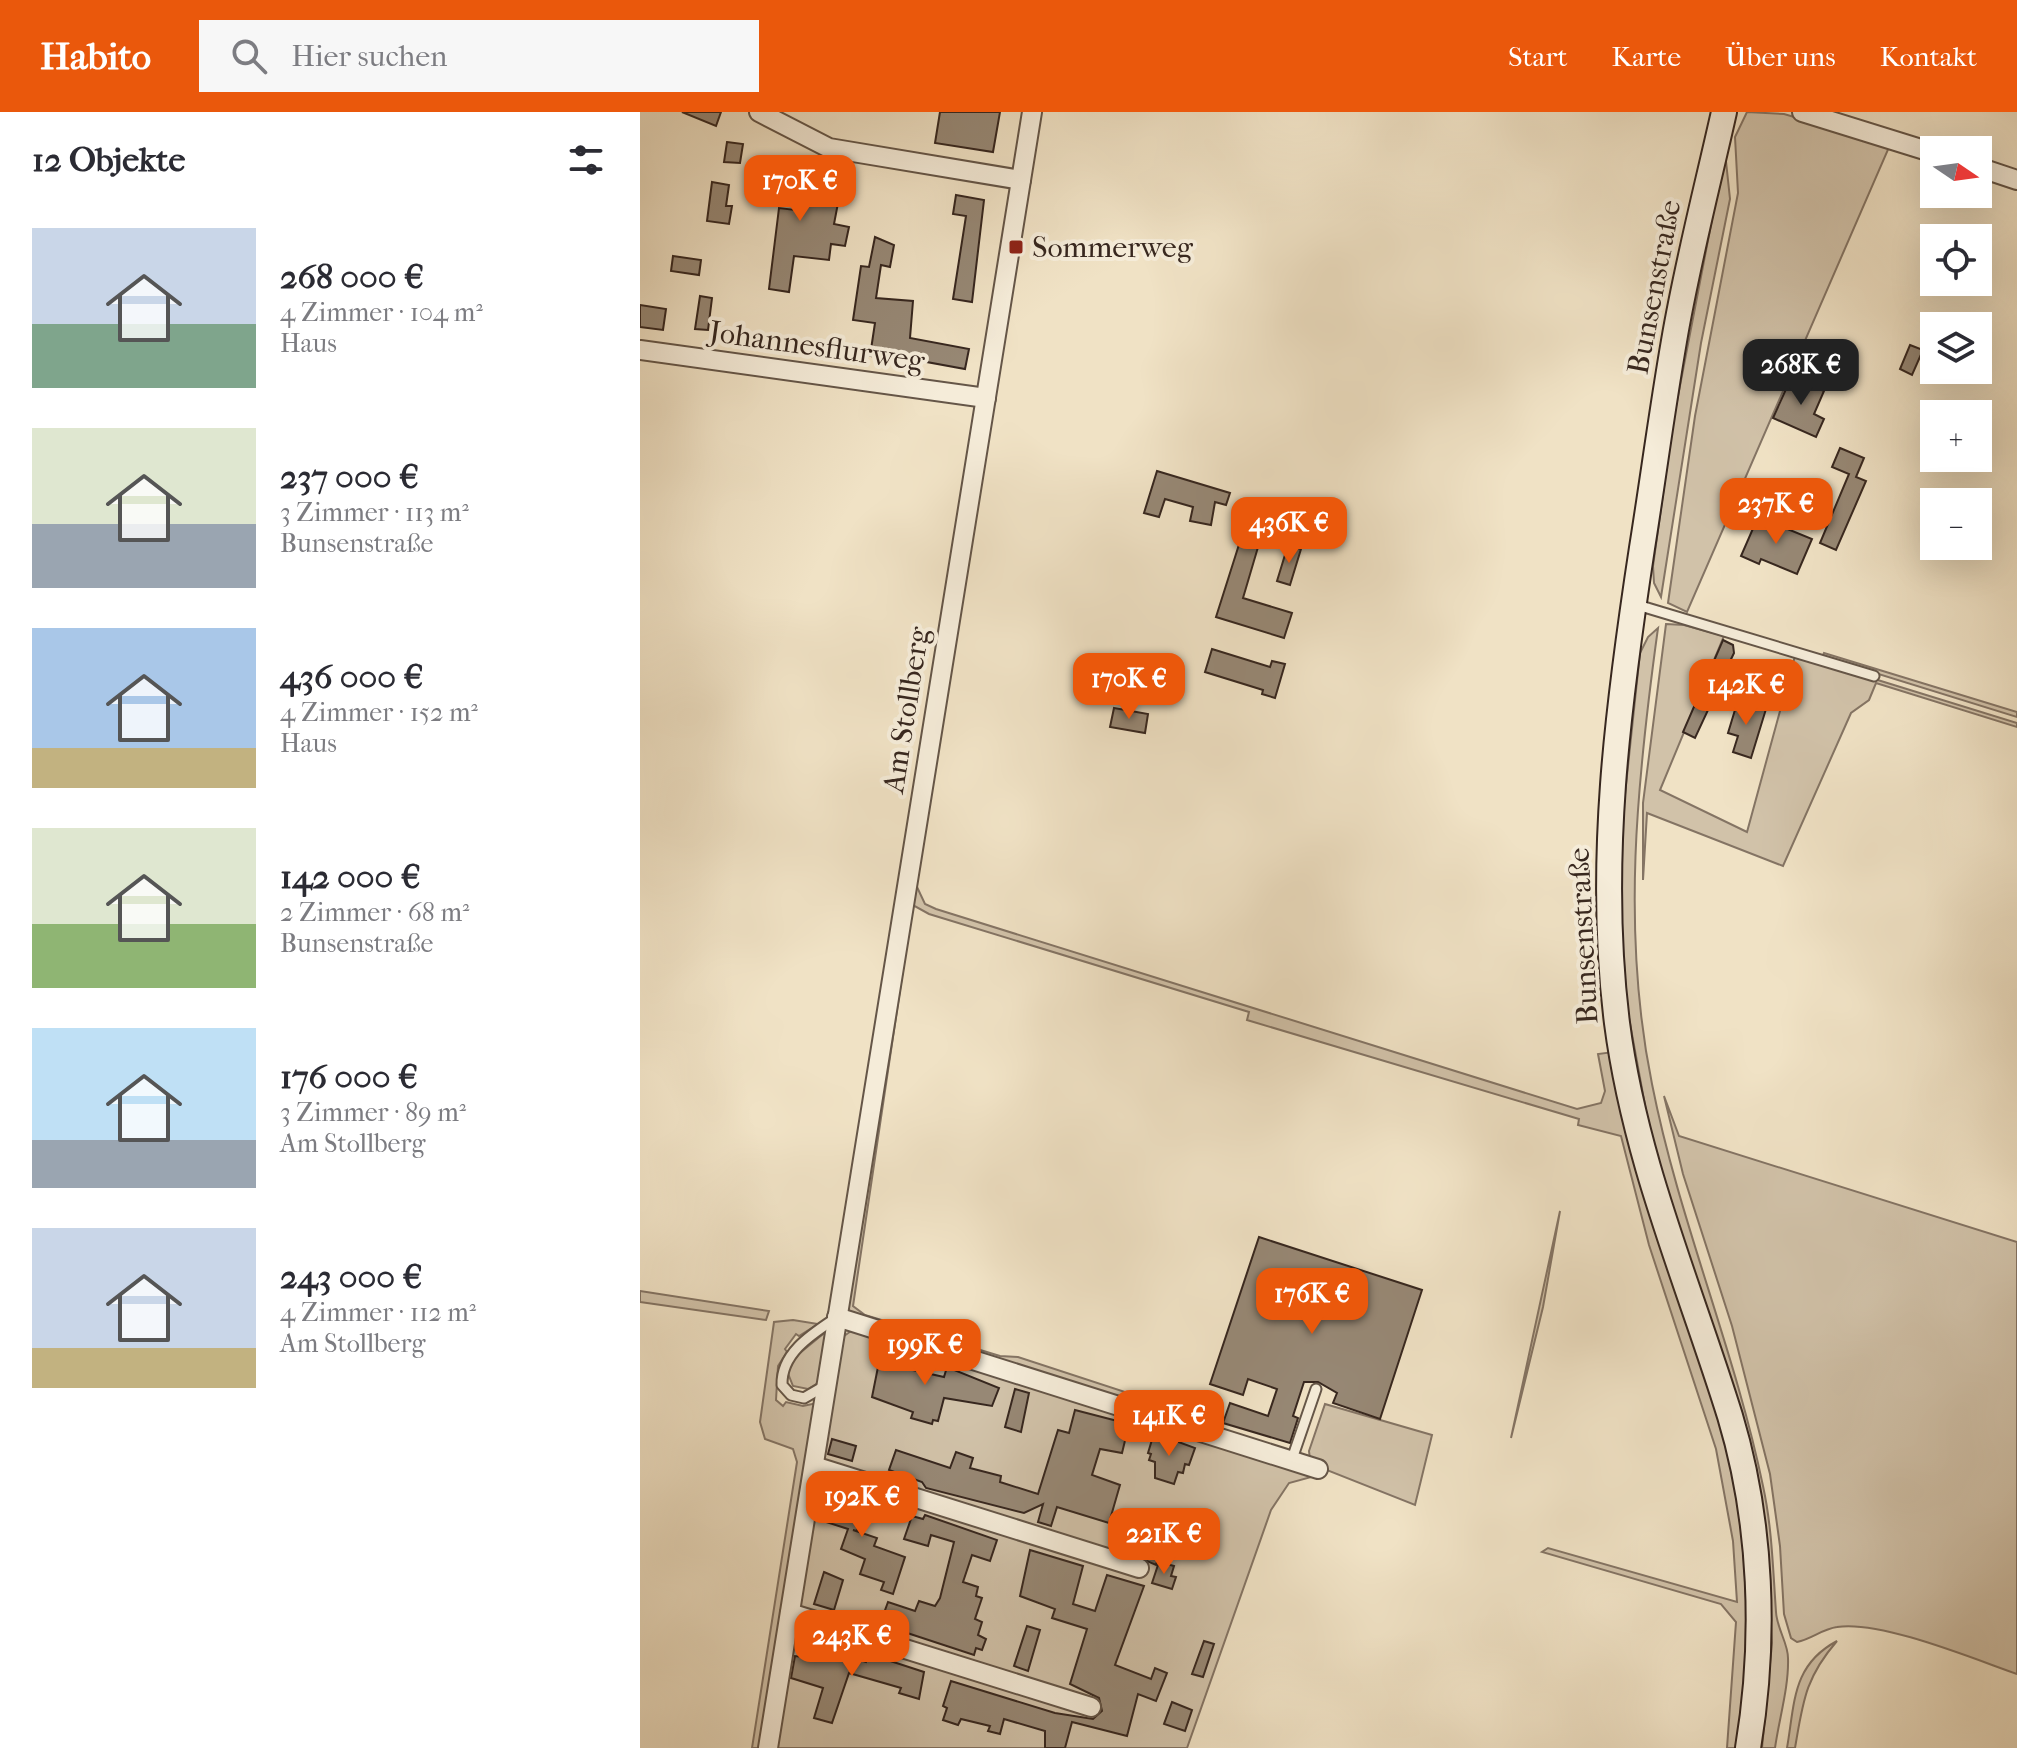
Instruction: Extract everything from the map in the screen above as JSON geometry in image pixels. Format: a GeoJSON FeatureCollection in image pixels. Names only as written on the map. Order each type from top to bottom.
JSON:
{"type":"FeatureCollection","features":[{"type":"Feature","properties":{"kind":"main road","name":"Bunsenstraße"},"geometry":{"type":"LineString","coordinates":[[1724,112],[1674,339],[1617,730],[1609,826],[1617,1022],[1627,1086],[1651,1182],[1731,1419],[1743,1475],[1758,1584],[1757,1684],[1748,1748]]}},
{"type":"Feature","properties":{"kind":"street"},"geometry":{"type":"LineString","coordinates":[[759,112],[829,148],[1021,180]]}},
{"type":"Feature","properties":{"kind":"street","name":"Am Stollberg"},"geometry":{"type":"LineString","coordinates":[[768,1748],[1032,112]]}},
{"type":"Feature","properties":{"kind":"street"},"geometry":{"type":"LineString","coordinates":[[1802,112],[1920,149]]}},
{"type":"Feature","properties":{"kind":"street"},"geometry":{"type":"LineString","coordinates":[[1992,172],[2017,180]]}},
{"type":"Feature","properties":{"kind":"street","name":"Johannesflurweg"},"geometry":{"type":"LineString","coordinates":[[640,350],[986,398]]}},
{"type":"Feature","properties":{"kind":"street"},"geometry":{"type":"LineString","coordinates":[[837,1317],[1318,1469]]}},
{"type":"Feature","properties":{"kind":"street"},"geometry":{"type":"LineString","coordinates":[[814,1466],[1139,1568]]}},
{"type":"Feature","properties":{"kind":"street"},"geometry":{"type":"LineString","coordinates":[[790,1613],[1091,1707]]}},
{"type":"Feature","properties":{"kind":"lane"},"geometry":{"type":"LineString","coordinates":[[1634,604],[1874,676]]}},
{"type":"Feature","properties":{"kind":"lane"},"geometry":{"type":"LineString","coordinates":[[826,1385],[804,1398],[791,1395],[782,1385],[783,1368],[793,1352],[837,1317]]}},
{"type":"Feature","properties":{"kind":"lane"},"geometry":{"type":"LineString","coordinates":[[1292,1459],[1316,1389]]}},
{"type":"Feature","properties":{"kind":"shaded area"},"geometry":{"type":"Polygon","coordinates":[[[1747,112],[1784,114],[1890,145],[1687,612],[1668,603],[1695,416],[1738,193],[1735,137],[1747,112]]]}},
{"type":"Feature","properties":{"kind":"shaded area"},"geometry":{"type":"Polygon","coordinates":[[[1725,152],[1730,199],[1701,343],[1661,597],[1654,583],[1653,566],[1673,422],[1725,152]]]}},
{"type":"Feature","properties":{"kind":"shaded area"},"geometry":{"type":"Polygon","coordinates":[[[1666,624],[1684,625],[1724,636],[1660,790],[1747,832],[1795,656],[1819,664],[1824,653],[2017,712],[2017,717],[1869,671],[1868,677],[2017,723],[2017,727],[1876,683],[1869,700],[1851,713],[1783,866],[1647,813],[1643,880],[1643,803],[1666,624]]]}},
{"type":"Feature","properties":{"kind":"shaded area"},"geometry":{"type":"Polygon","coordinates":[[[1658,628],[1644,742],[1636,856],[1637,970],[1642,1027],[1663,1135],[1738,1385],[1766,1501],[1777,1618],[1788,1658],[1775,1748],[1762,1748],[1772,1643],[1768,1560],[1649,1127],[1627,1007],[1620,906],[1621,832],[1640,653],[1648,637],[1658,628]]]}},
{"type":"Feature","properties":{"kind":"shaded area"},"geometry":{"type":"Polygon","coordinates":[[[911,886],[917,887],[925,904],[936,909],[1577,1109],[1601,1103],[1605,1091],[1598,1054],[1613,1052],[1649,1212],[1714,1401],[1735,1486],[1745,1573],[1746,1617],[1746,1661],[1738,1748],[1727,1748],[1736,1622],[1721,1604],[1542,1552],[1548,1548],[1737,1602],[1733,1541],[1716,1449],[1649,1245],[1621,1136],[1578,1125],[1579,1119],[1247,1020],[1249,1012],[929,914],[909,903],[911,886]]]}},
{"type":"Feature","properties":{"kind":"shaded area"},"geometry":{"type":"Polygon","coordinates":[[[911,916],[853,1306],[865,1315],[1000,1356],[1018,1357],[1223,1424],[1220,1431],[852,1314],[847,1308],[911,916]]]}},
{"type":"Feature","properties":{"kind":"shaded area"},"geometry":{"type":"Polygon","coordinates":[[[1664,1096],[1679,1136],[2017,1242],[2017,1674],[1927,1642],[1877,1629],[1837,1627],[1797,1642],[1791,1638],[1784,1614],[1780,1546],[1770,1474],[1732,1326],[1683,1174],[1664,1096]]]}},
{"type":"Feature","properties":{"kind":"shaded area"},"geometry":{"type":"Polygon","coordinates":[[[1560,1211],[1543,1307],[1511,1438],[1560,1211]]]}},
{"type":"Feature","properties":{"kind":"shaded area"},"geometry":{"type":"Polygon","coordinates":[[[640,1291],[769,1311],[766,1320],[640,1302],[640,1291]]]}},
{"type":"Feature","properties":{"kind":"shaded area"},"geometry":{"type":"Polygon","coordinates":[[[793,1320],[818,1324],[799,1336],[796,1334],[785,1349],[787,1352],[778,1366],[776,1400],[783,1406],[786,1402],[803,1406],[817,1403],[763,1748],[752,1748],[797,1462],[793,1449],[765,1439],[760,1422],[774,1322],[793,1320]]]}},
{"type":"Feature","properties":{"kind":"shaded area"},"geometry":{"type":"Polygon","coordinates":[[[854,1329],[1315,1476],[1289,1483],[1271,1510],[1187,1748],[776,1748],[795,1628],[802,1625],[805,1613],[797,1604],[818,1480],[826,1476],[828,1464],[822,1456],[844,1336],[854,1329]]]}},
{"type":"Feature","properties":{"kind":"shaded area"},"geometry":{"type":"Polygon","coordinates":[[[828,1330],[818,1383],[808,1389],[793,1386],[787,1371],[795,1357],[828,1330]]]}},
{"type":"Feature","properties":{"kind":"shaded area"},"geometry":{"type":"Polygon","coordinates":[[[1325,1404],[1432,1435],[1415,1505],[1319,1467],[1310,1459],[1309,1451],[1325,1404]]]}},
{"type":"Feature","properties":{"kind":"shaded area"},"geometry":{"type":"Polygon","coordinates":[[[1837,1641],[1818,1667],[1807,1691],[1795,1748],[1787,1748],[1794,1700],[1804,1673],[1811,1661],[1837,1641]]]}},
{"type":"Feature","properties":{"kind":"building"},"geometry":{"type":"Polygon","coordinates":[[[682,112],[721,112],[716,126],[682,112]]]}},
{"type":"Feature","properties":{"kind":"building"},"geometry":{"type":"Polygon","coordinates":[[[940,112],[1000,112],[993,152],[935,143],[940,112]]]}},
{"type":"Feature","properties":{"kind":"building"},"geometry":{"type":"Polygon","coordinates":[[[727,142],[743,144],[740,163],[724,162],[727,142]]]}},
{"type":"Feature","properties":{"kind":"building"},"geometry":{"type":"Polygon","coordinates":[[[761,159],[814,170],[810,197],[838,203],[834,224],[849,227],[845,246],[831,244],[829,260],[794,256],[789,292],[769,289],[779,208],[795,210],[798,187],[758,181],[761,159]]]}},
{"type":"Feature","properties":{"kind":"building"},"geometry":{"type":"Polygon","coordinates":[[[712,182],[729,185],[726,206],[732,206],[729,224],[707,221],[712,182]]]}},
{"type":"Feature","properties":{"kind":"building"},"geometry":{"type":"Polygon","coordinates":[[[956,195],[984,200],[972,302],[953,299],[966,216],[953,214],[956,195]]]}},
{"type":"Feature","properties":{"kind":"building"},"geometry":{"type":"Polygon","coordinates":[[[875,237],[894,245],[890,267],[881,265],[876,298],[913,301],[910,338],[969,349],[965,369],[899,357],[898,360],[870,356],[875,323],[853,320],[861,266],[869,267],[875,237]]]}},
{"type":"Feature","properties":{"kind":"building"},"geometry":{"type":"Polygon","coordinates":[[[673,256],[701,260],[699,275],[671,271],[673,256]]]}},
{"type":"Feature","properties":{"kind":"building"},"geometry":{"type":"Polygon","coordinates":[[[700,296],[712,298],[708,330],[695,329],[700,296]]]}},
{"type":"Feature","properties":{"kind":"building"},"geometry":{"type":"Polygon","coordinates":[[[640,305],[666,309],[663,330],[640,327],[640,305]]]}},
{"type":"Feature","properties":{"kind":"building"},"geometry":{"type":"Polygon","coordinates":[[[1910,345],[1920,349],[1912,375],[1900,369],[1910,345]]]}},
{"type":"Feature","properties":{"kind":"building"},"geometry":{"type":"Polygon","coordinates":[[[1792,376],[1824,391],[1814,414],[1824,419],[1816,437],[1773,418],[1792,376]]]}},
{"type":"Feature","properties":{"kind":"building"},"geometry":{"type":"Polygon","coordinates":[[[1840,448],[1864,458],[1856,477],[1866,481],[1836,550],[1820,543],[1849,474],[1832,467],[1840,448]]]}},
{"type":"Feature","properties":{"kind":"building"},"geometry":{"type":"Polygon","coordinates":[[[1157,471],[1230,493],[1226,505],[1215,502],[1211,525],[1190,521],[1193,507],[1165,499],[1159,517],[1144,513],[1157,471]]]}},
{"type":"Feature","properties":{"kind":"building"},"geometry":{"type":"Polygon","coordinates":[[[1758,517],[1812,539],[1797,574],[1761,559],[1759,564],[1741,556],[1758,517]]]}},
{"type":"Feature","properties":{"kind":"building"},"geometry":{"type":"Polygon","coordinates":[[[1243,532],[1261,537],[1243,598],[1292,613],[1284,638],[1216,617],[1243,532]]]}},
{"type":"Feature","properties":{"kind":"building"},"geometry":{"type":"Polygon","coordinates":[[[1288,545],[1301,549],[1290,585],[1277,581],[1288,545]]]}},
{"type":"Feature","properties":{"kind":"building"},"geometry":{"type":"Polygon","coordinates":[[[1723,640],[1733,645],[1734,653],[1719,684],[1736,692],[1730,704],[1714,697],[1695,738],[1683,732],[1723,640]]]}},
{"type":"Feature","properties":{"kind":"building"},"geometry":{"type":"Polygon","coordinates":[[[1212,649],[1270,667],[1272,661],[1285,664],[1275,698],[1262,694],[1263,690],[1205,672],[1212,649]]]}},
{"type":"Feature","properties":{"kind":"building"},"geometry":{"type":"Polygon","coordinates":[[[1738,700],[1766,709],[1751,758],[1733,752],[1738,736],[1728,733],[1738,700]]]}},
{"type":"Feature","properties":{"kind":"building"},"geometry":{"type":"Polygon","coordinates":[[[1114,708],[1148,714],[1145,733],[1110,727],[1114,708]]]}},
{"type":"Feature","properties":{"kind":"building"},"geometry":{"type":"Polygon","coordinates":[[[1259,1237],[1422,1290],[1380,1419],[1333,1403],[1337,1393],[1318,1382],[1304,1382],[1293,1416],[1298,1418],[1290,1443],[1223,1423],[1230,1403],[1268,1416],[1277,1389],[1248,1379],[1243,1395],[1210,1384],[1259,1237]]]}},
{"type":"Feature","properties":{"kind":"building"},"geometry":{"type":"Polygon","coordinates":[[[884,1346],[909,1353],[904,1368],[944,1377],[947,1367],[999,1388],[992,1406],[944,1398],[938,1421],[933,1420],[932,1424],[911,1418],[913,1412],[872,1397],[879,1362],[874,1361],[878,1348],[884,1346]]]}},
{"type":"Feature","properties":{"kind":"building"},"geometry":{"type":"Polygon","coordinates":[[[1015,1389],[1029,1393],[1021,1432],[1005,1427],[1015,1389]]]}},
{"type":"Feature","properties":{"kind":"building"},"geometry":{"type":"Polygon","coordinates":[[[1075,1410],[1129,1424],[1122,1453],[1100,1449],[1092,1475],[1120,1485],[1109,1523],[1057,1507],[1051,1526],[1038,1522],[1043,1504],[1024,1513],[926,1488],[922,1482],[889,1470],[896,1450],[950,1468],[956,1452],[973,1458],[970,1468],[1001,1476],[1000,1482],[1038,1494],[1058,1430],[1069,1433],[1075,1410]]]}},
{"type":"Feature","properties":{"kind":"building"},"geometry":{"type":"Polygon","coordinates":[[[1154,1433],[1195,1448],[1189,1465],[1185,1464],[1183,1473],[1178,1472],[1174,1484],[1155,1478],[1155,1462],[1149,1460],[1151,1454],[1148,1453],[1154,1433]]]}},
{"type":"Feature","properties":{"kind":"building"},"geometry":{"type":"Polygon","coordinates":[[[832,1439],[856,1446],[852,1461],[828,1454],[832,1439]]]}},
{"type":"Feature","properties":{"kind":"building"},"geometry":{"type":"Polygon","coordinates":[[[847,1489],[868,1499],[857,1531],[853,1530],[877,1538],[874,1546],[905,1557],[893,1594],[881,1590],[884,1582],[860,1574],[865,1559],[841,1549],[848,1529],[820,1520],[824,1495],[844,1499],[847,1489]]]}},
{"type":"Feature","properties":{"kind":"building"},"geometry":{"type":"Polygon","coordinates":[[[1150,1514],[1169,1519],[1156,1565],[1112,1546],[1116,1533],[1142,1539],[1150,1514]]]}},
{"type":"Feature","properties":{"kind":"building"},"geometry":{"type":"Polygon","coordinates":[[[925,1515],[997,1540],[990,1561],[972,1555],[963,1582],[978,1587],[976,1596],[982,1598],[975,1619],[982,1622],[978,1635],[986,1639],[982,1650],[976,1648],[974,1655],[880,1624],[888,1602],[915,1611],[919,1601],[935,1606],[940,1598],[954,1542],[931,1535],[928,1546],[904,1539],[912,1516],[923,1519],[925,1515]]]}},
{"type":"Feature","properties":{"kind":"building"},"geometry":{"type":"Polygon","coordinates":[[[1030,1550],[1083,1566],[1073,1604],[1095,1611],[1107,1575],[1144,1586],[1115,1665],[1151,1679],[1155,1668],[1167,1673],[1156,1701],[1138,1694],[1127,1736],[1072,1722],[1065,1748],[1045,1748],[1045,1731],[1004,1719],[1000,1734],[988,1731],[990,1726],[961,1719],[958,1725],[943,1720],[947,1708],[943,1706],[951,1681],[1055,1713],[1093,1719],[1102,1711],[1099,1698],[1070,1684],[1087,1629],[1052,1618],[1055,1609],[1020,1596],[1030,1550]]]}},
{"type":"Feature","properties":{"kind":"building"},"geometry":{"type":"Polygon","coordinates":[[[1159,1562],[1174,1566],[1171,1576],[1176,1577],[1172,1589],[1152,1583],[1159,1562]]]}},
{"type":"Feature","properties":{"kind":"building"},"geometry":{"type":"Polygon","coordinates":[[[824,1572],[843,1580],[834,1610],[814,1604],[824,1572]]]}},
{"type":"Feature","properties":{"kind":"building"},"geometry":{"type":"Polygon","coordinates":[[[1027,1626],[1040,1630],[1028,1671],[1014,1666],[1027,1626]]]}},
{"type":"Feature","properties":{"kind":"building"},"geometry":{"type":"Polygon","coordinates":[[[1204,1641],[1214,1644],[1203,1677],[1192,1674],[1204,1641]]]}},
{"type":"Feature","properties":{"kind":"building"},"geometry":{"type":"Polygon","coordinates":[[[832,1651],[866,1662],[869,1654],[924,1672],[919,1699],[899,1693],[901,1688],[849,1673],[832,1723],[814,1718],[823,1688],[791,1678],[795,1656],[829,1660],[832,1651]]]}},
{"type":"Feature","properties":{"kind":"building"},"geometry":{"type":"Polygon","coordinates":[[[1172,1702],[1192,1710],[1185,1731],[1164,1724],[1172,1702]]]}},
{"type":"Feature","properties":{"kind":"place","name":"Sommerweg"},"geometry":{"type":"Point","coordinates":[1016,247]}}]}
